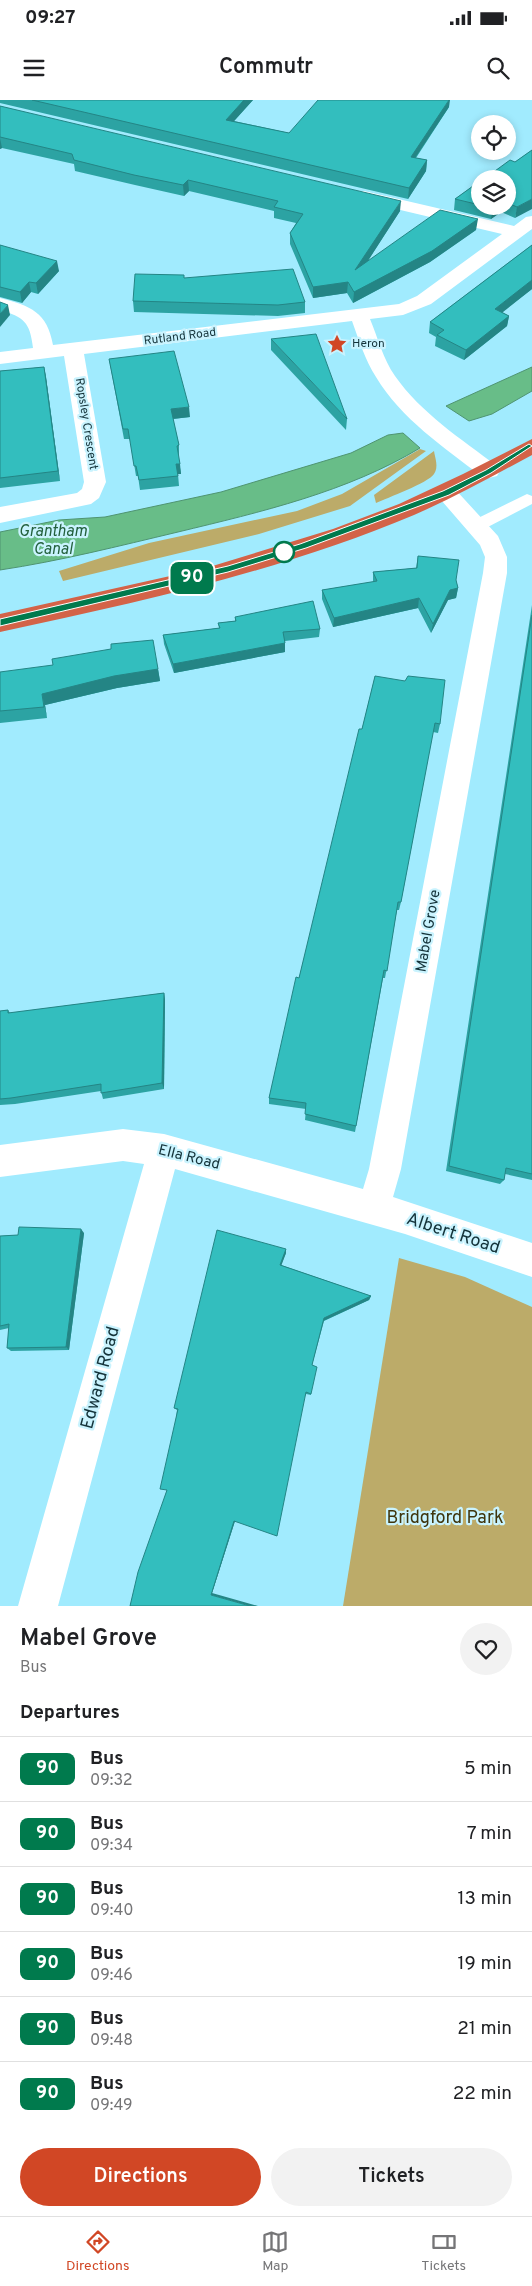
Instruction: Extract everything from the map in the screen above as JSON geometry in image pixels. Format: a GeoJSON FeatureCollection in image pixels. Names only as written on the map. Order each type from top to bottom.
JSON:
{"type":"FeatureCollection","features":[{"type":"Feature","properties":{"kind":"highway"},"geometry":{"type":"LineString","coordinates":[[0,622],[228,569],[346,532],[446,493],[532,446]]}},
{"type":"Feature","properties":{"kind":"street"},"geometry":{"type":"LineString","coordinates":[[346,192],[516,232]]}},
{"type":"Feature","properties":{"kind":"street","name":"Rutland Road"},"geometry":{"type":"LineString","coordinates":[[0,358],[403,309],[424,300],[532,220]]}},
{"type":"Feature","properties":{"kind":"street"},"geometry":{"type":"LineString","coordinates":[[0,304],[32,316],[39,324],[44,353]]}},
{"type":"Feature","properties":{"kind":"street"},"geometry":{"type":"LineString","coordinates":[[360,315],[374,355],[387,379],[417,413],[489,471]]}},
{"type":"Feature","properties":{"kind":"street","name":"Ropsley Crescent"},"geometry":{"type":"LineString","coordinates":[[0,515],[83,499],[94,488],[95,482],[73,350]]}},
{"type":"Feature","properties":{"kind":"street","name":"Mabel Grove"},"geometry":{"type":"LineString","coordinates":[[374,1208],[387,1160],[495,573],[496,557],[490,542],[446,493]]}},
{"type":"Feature","properties":{"kind":"street","name":"Ella Road"},"geometry":{"type":"LineString","coordinates":[[0,1161],[123,1145],[164,1150],[374,1208]]}},
{"type":"Feature","properties":{"kind":"street","name":"Edward Road"},"geometry":{"type":"LineString","coordinates":[[38,1606],[164,1150]]}},
{"type":"Feature","properties":{"kind":"street","name":"Albert Road"},"geometry":{"type":"LineString","coordinates":[[374,1208],[532,1260]]}},
{"type":"Feature","properties":{"kind":"lane"},"geometry":{"type":"LineString","coordinates":[[476,526],[527,500]]}},
{"type":"Feature","properties":{"kind":"green space"},"geometry":{"type":"Polygon","coordinates":[[[420,449],[426,451],[350,506],[259,534],[63,581],[59,571],[149,543],[297,511],[342,494],[420,449]]]}},
{"type":"Feature","properties":{"kind":"green space"},"geometry":{"type":"Polygon","coordinates":[[[434,451],[436,468],[430,478],[376,503],[374,495],[434,451]]]}},
{"type":"Feature","properties":{"kind":"green space","name":"Bridgford Park"},"geometry":{"type":"Polygon","coordinates":[[[399,1258],[465,1277],[532,1307],[532,1606],[343,1606],[399,1258]]]}},
{"type":"Feature","properties":{"kind":"water"},"geometry":{"type":"Polygon","coordinates":[[[532,367],[532,391],[492,414],[469,421],[446,406],[532,367]]]}},
{"type":"Feature","properties":{"kind":"water","name":"Grantham Canal"},"geometry":{"type":"Polygon","coordinates":[[[403,433],[420,448],[363,477],[333,489],[272,508],[209,524],[89,553],[0,570],[0,532],[59,520],[105,517],[221,492],[351,453],[388,435],[403,433]]]}},
{"type":"Feature","properties":{"kind":"building"},"geometry":{"type":"Polygon","coordinates":[[[32,100],[244,100],[226,120],[289,133],[318,100],[449,100],[411,157],[427,160],[409,188],[32,100]]]}},
{"type":"Feature","properties":{"kind":"building"},"geometry":{"type":"Polygon","coordinates":[[[0,106],[401,201],[355,270],[440,210],[478,219],[432,251],[354,292],[348,282],[313,287],[290,233],[303,214],[274,207],[278,201],[188,180],[183,185],[134,175],[74,160],[72,154],[0,137],[0,106]]]}},
{"type":"Feature","properties":{"kind":"building"},"geometry":{"type":"Polygon","coordinates":[[[532,150],[532,199],[517,207],[516,170],[496,170],[510,160],[515,162],[532,150]]]}},
{"type":"Feature","properties":{"kind":"building"},"geometry":{"type":"Polygon","coordinates":[[[471,187],[471,203],[455,199],[471,187]]]}},
{"type":"Feature","properties":{"kind":"building"},"geometry":{"type":"Polygon","coordinates":[[[0,245],[57,261],[36,283],[29,282],[20,292],[0,287],[0,245]]]}},
{"type":"Feature","properties":{"kind":"building"},"geometry":{"type":"Polygon","coordinates":[[[532,245],[532,280],[495,309],[509,316],[466,350],[437,335],[444,330],[430,322],[532,245]]]}},
{"type":"Feature","properties":{"kind":"building"},"geometry":{"type":"Polygon","coordinates":[[[293,269],[305,302],[278,305],[133,301],[135,274],[184,275],[184,278],[293,269]]]}},
{"type":"Feature","properties":{"kind":"building"},"geometry":{"type":"Polygon","coordinates":[[[0,302],[8,305],[0,314],[0,302]]]}},
{"type":"Feature","properties":{"kind":"building"},"geometry":{"type":"Polygon","coordinates":[[[316,334],[347,419],[271,339],[316,334]]]}},
{"type":"Feature","properties":{"kind":"building"},"geometry":{"type":"Polygon","coordinates":[[[174,351],[189,407],[171,409],[179,445],[177,446],[180,464],[176,464],[178,476],[139,480],[136,466],[134,466],[128,429],[123,429],[109,359],[174,351]]]}},
{"type":"Feature","properties":{"kind":"building"},"geometry":{"type":"Polygon","coordinates":[[[44,367],[58,471],[0,478],[0,371],[44,367]]]}},
{"type":"Feature","properties":{"kind":"building"},"geometry":{"type":"Polygon","coordinates":[[[418,556],[459,560],[456,580],[458,588],[450,590],[433,624],[419,598],[334,618],[322,590],[377,581],[373,572],[417,568],[418,556]]]}},
{"type":"Feature","properties":{"kind":"building"},"geometry":{"type":"Polygon","coordinates":[[[313,601],[320,629],[283,632],[285,643],[173,664],[163,635],[220,628],[218,623],[236,621],[235,617],[313,601]]]}},
{"type":"Feature","properties":{"kind":"building"},"geometry":{"type":"Polygon","coordinates":[[[532,615],[532,1174],[506,1168],[504,1180],[449,1166],[532,615]]]}},
{"type":"Feature","properties":{"kind":"building"},"geometry":{"type":"Polygon","coordinates":[[[153,640],[158,669],[114,676],[42,694],[44,707],[0,711],[0,672],[53,665],[52,659],[111,649],[111,644],[153,640]]]}},
{"type":"Feature","properties":{"kind":"building"},"geometry":{"type":"Polygon","coordinates":[[[375,676],[405,681],[408,676],[445,680],[440,724],[435,723],[401,902],[398,902],[387,971],[384,970],[356,1126],[305,1114],[306,1103],[269,1098],[296,977],[299,978],[359,729],[362,729],[375,676]]]}},
{"type":"Feature","properties":{"kind":"building"},"geometry":{"type":"Polygon","coordinates":[[[164,993],[162,1083],[101,1093],[101,1084],[0,1099],[0,1011],[8,1010],[8,1013],[164,993]]]}},
{"type":"Feature","properties":{"kind":"building"},"geometry":{"type":"Polygon","coordinates":[[[19,1227],[81,1229],[66,1347],[7,1348],[9,1324],[0,1326],[0,1236],[18,1235],[19,1227]]]}},
{"type":"Feature","properties":{"kind":"building"},"geometry":{"type":"Polygon","coordinates":[[[217,1230],[286,1249],[280,1265],[371,1296],[324,1318],[312,1365],[317,1367],[311,1394],[306,1392],[277,1536],[234,1521],[211,1595],[250,1606],[130,1606],[138,1572],[167,1490],[160,1489],[178,1409],[174,1408],[217,1230]]]}},
{"type":"Feature","properties":{"kind":"bus line","name":"90"},"geometry":{"type":"LineString","coordinates":[[0,623],[228,569],[346,532],[446,493],[532,446]]}},
{"type":"Feature","properties":{"kind":"place","name":"Heron"},"geometry":{"type":"Point","coordinates":[337,344]}}]}
